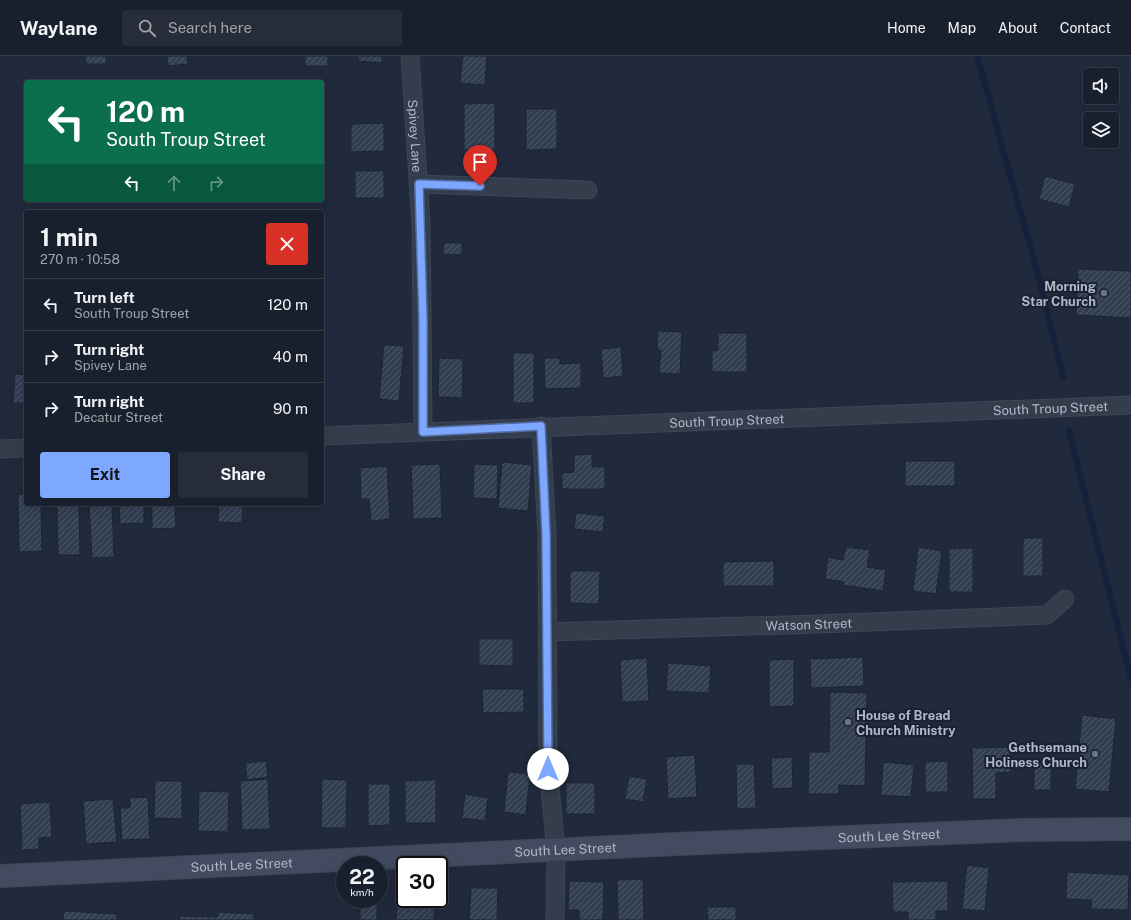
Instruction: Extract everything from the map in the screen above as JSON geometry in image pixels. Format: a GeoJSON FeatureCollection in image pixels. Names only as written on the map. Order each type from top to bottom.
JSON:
{"type":"FeatureCollection","features":[{"type":"Feature","properties":{"kind":"street","name":"Spivey Lane"},"geometry":{"type":"LineString","coordinates":[[410,56],[419,184],[423,319],[423,432]]}},
{"type":"Feature","properties":{"kind":"street"},"geometry":{"type":"LineString","coordinates":[[419,184],[588,190]]}},
{"type":"Feature","properties":{"kind":"street","name":"South Troup Street"},"geometry":{"type":"LineString","coordinates":[[324,436],[541,426],[1131,405]]}},
{"type":"Feature","properties":{"kind":"street"},"geometry":{"type":"LineString","coordinates":[[541,426],[546,535],[548,769],[556,850],[555,920]]}},
{"type":"Feature","properties":{"kind":"street"},"geometry":{"type":"LineString","coordinates":[[0,449],[24,448]]}},
{"type":"Feature","properties":{"kind":"street","name":"Watson Street"},"geometry":{"type":"LineString","coordinates":[[547,632],[818,624],[1047,615],[1065,599]]}},
{"type":"Feature","properties":{"kind":"street","name":"South Lee Street"},"geometry":{"type":"LineString","coordinates":[[0,876],[198,865],[1025,830],[1131,829]]}},
{"type":"Feature","properties":{"kind":"building"},"geometry":{"type":"Polygon","coordinates":[[[85,56],[106,56],[106,64],[86,64],[85,56]]]}},
{"type":"Feature","properties":{"kind":"building"},"geometry":{"type":"Polygon","coordinates":[[[167,56],[187,56],[188,64],[168,66],[167,56]]]}},
{"type":"Feature","properties":{"kind":"building"},"geometry":{"type":"Polygon","coordinates":[[[305,56],[328,56],[328,66],[305,66],[305,56]]]}},
{"type":"Feature","properties":{"kind":"building"},"geometry":{"type":"Polygon","coordinates":[[[358,56],[382,56],[382,63],[358,61],[358,56]]]}},
{"type":"Feature","properties":{"kind":"building"},"geometry":{"type":"Polygon","coordinates":[[[463,56],[487,56],[485,85],[460,83],[463,56]]]}},
{"type":"Feature","properties":{"kind":"building"},"geometry":{"type":"Polygon","coordinates":[[[495,103],[495,150],[464,150],[464,104],[495,103]]]}},
{"type":"Feature","properties":{"kind":"building"},"geometry":{"type":"Polygon","coordinates":[[[526,109],[557,109],[557,149],[526,150],[526,109]]]}},
{"type":"Feature","properties":{"kind":"building"},"geometry":{"type":"Polygon","coordinates":[[[384,123],[384,151],[351,152],[351,124],[384,123]]]}},
{"type":"Feature","properties":{"kind":"building"},"geometry":{"type":"Polygon","coordinates":[[[355,171],[384,171],[384,198],[355,198],[355,171]]]}},
{"type":"Feature","properties":{"kind":"building"},"geometry":{"type":"Polygon","coordinates":[[[1045,176],[1075,184],[1069,207],[1039,199],[1045,176]]]}},
{"type":"Feature","properties":{"kind":"building"},"geometry":{"type":"Polygon","coordinates":[[[444,243],[462,243],[462,255],[443,254],[444,243]]]}},
{"type":"Feature","properties":{"kind":"building","name":"Morning Star Church"},"geometry":{"type":"Polygon","coordinates":[[[1078,269],[1131,271],[1131,318],[1076,315],[1078,269]]]}},
{"type":"Feature","properties":{"kind":"building"},"geometry":{"type":"Polygon","coordinates":[[[658,331],[682,332],[680,374],[659,373],[661,350],[657,350],[658,331]]]}},
{"type":"Feature","properties":{"kind":"building"},"geometry":{"type":"Polygon","coordinates":[[[718,333],[747,333],[747,372],[712,372],[712,351],[718,350],[718,333]]]}},
{"type":"Feature","properties":{"kind":"building"},"geometry":{"type":"Polygon","coordinates":[[[384,345],[404,346],[399,401],[379,399],[384,345]]]}},
{"type":"Feature","properties":{"kind":"building"},"geometry":{"type":"Polygon","coordinates":[[[621,347],[623,376],[603,378],[601,349],[621,347]]]}},
{"type":"Feature","properties":{"kind":"building"},"geometry":{"type":"Polygon","coordinates":[[[513,353],[534,353],[534,403],[513,403],[513,353]]]}},
{"type":"Feature","properties":{"kind":"building"},"geometry":{"type":"Polygon","coordinates":[[[439,358],[463,359],[462,398],[438,397],[439,358]]]}},
{"type":"Feature","properties":{"kind":"building"},"geometry":{"type":"Polygon","coordinates":[[[544,358],[560,358],[560,364],[581,363],[581,388],[545,389],[544,358]]]}},
{"type":"Feature","properties":{"kind":"building"},"geometry":{"type":"Polygon","coordinates":[[[15,374],[24,375],[24,403],[13,403],[15,374]]]}},
{"type":"Feature","properties":{"kind":"building"},"geometry":{"type":"Polygon","coordinates":[[[592,454],[592,467],[605,467],[605,489],[562,489],[562,473],[574,472],[574,455],[592,454]]]}},
{"type":"Feature","properties":{"kind":"building"},"geometry":{"type":"Polygon","coordinates":[[[905,461],[955,461],[955,486],[905,486],[905,461]]]}},
{"type":"Feature","properties":{"kind":"building"},"geometry":{"type":"Polygon","coordinates":[[[502,462],[532,465],[528,511],[498,508],[502,462]]]}},
{"type":"Feature","properties":{"kind":"building"},"geometry":{"type":"Polygon","coordinates":[[[440,464],[442,518],[413,519],[411,465],[440,464]]]}},
{"type":"Feature","properties":{"kind":"building"},"geometry":{"type":"Polygon","coordinates":[[[474,464],[498,465],[497,499],[473,498],[474,464]]]}},
{"type":"Feature","properties":{"kind":"building"},"geometry":{"type":"Polygon","coordinates":[[[387,466],[390,519],[371,521],[369,499],[361,499],[360,468],[387,466]]]}},
{"type":"Feature","properties":{"kind":"building"},"geometry":{"type":"Polygon","coordinates":[[[18,494],[24,494],[24,506],[41,506],[42,551],[19,552],[18,494]]]}},
{"type":"Feature","properties":{"kind":"building"},"geometry":{"type":"Polygon","coordinates":[[[57,506],[79,506],[80,555],[58,555],[57,506]]]}},
{"type":"Feature","properties":{"kind":"building"},"geometry":{"type":"Polygon","coordinates":[[[89,506],[112,506],[114,557],[92,558],[89,506]]]}},
{"type":"Feature","properties":{"kind":"building"},"geometry":{"type":"Polygon","coordinates":[[[119,506],[144,506],[144,523],[120,524],[119,506]]]}},
{"type":"Feature","properties":{"kind":"building"},"geometry":{"type":"Polygon","coordinates":[[[152,506],[175,506],[176,528],[152,529],[152,506]]]}},
{"type":"Feature","properties":{"kind":"building"},"geometry":{"type":"Polygon","coordinates":[[[219,506],[243,506],[242,523],[218,522],[219,506]]]}},
{"type":"Feature","properties":{"kind":"building"},"geometry":{"type":"Polygon","coordinates":[[[576,513],[605,516],[603,532],[574,529],[576,513]]]}},
{"type":"Feature","properties":{"kind":"building"},"geometry":{"type":"Polygon","coordinates":[[[1023,538],[1043,538],[1043,576],[1023,576],[1023,538]]]}},
{"type":"Feature","properties":{"kind":"building"},"geometry":{"type":"Polygon","coordinates":[[[846,547],[870,550],[867,567],[886,570],[883,591],[843,585],[844,582],[825,579],[828,557],[843,560],[846,547]]]}},
{"type":"Feature","properties":{"kind":"building"},"geometry":{"type":"Polygon","coordinates":[[[918,547],[942,551],[936,594],[913,591],[918,547]]]}},
{"type":"Feature","properties":{"kind":"building"},"geometry":{"type":"Polygon","coordinates":[[[973,548],[973,592],[949,592],[949,549],[973,548]]]}},
{"type":"Feature","properties":{"kind":"building"},"geometry":{"type":"Polygon","coordinates":[[[774,561],[774,586],[723,586],[723,562],[774,561]]]}},
{"type":"Feature","properties":{"kind":"building"},"geometry":{"type":"Polygon","coordinates":[[[570,571],[600,571],[599,604],[570,603],[570,571]]]}},
{"type":"Feature","properties":{"kind":"building"},"geometry":{"type":"Polygon","coordinates":[[[479,639],[513,639],[513,666],[479,665],[479,639]]]}},
{"type":"Feature","properties":{"kind":"building"},"geometry":{"type":"Polygon","coordinates":[[[863,657],[864,686],[811,688],[810,659],[863,657]]]}},
{"type":"Feature","properties":{"kind":"building"},"geometry":{"type":"Polygon","coordinates":[[[647,658],[649,701],[622,702],[620,660],[647,658]]]}},
{"type":"Feature","properties":{"kind":"building"},"geometry":{"type":"Polygon","coordinates":[[[794,659],[794,706],[769,707],[769,660],[794,659]]]}},
{"type":"Feature","properties":{"kind":"building"},"geometry":{"type":"Polygon","coordinates":[[[668,663],[711,666],[709,693],[666,691],[668,663]]]}},
{"type":"Feature","properties":{"kind":"building"},"geometry":{"type":"Polygon","coordinates":[[[482,689],[524,689],[524,712],[483,713],[482,689]]]}},
{"type":"Feature","properties":{"kind":"building","name":"House of Bread Church Ministry"},"geometry":{"type":"Polygon","coordinates":[[[830,692],[867,693],[865,786],[839,785],[839,794],[808,794],[809,752],[829,752],[830,692]]]}},
{"type":"Feature","properties":{"kind":"building","name":"Gethsemane Holiness Church"},"geometry":{"type":"Polygon","coordinates":[[[1082,715],[1116,719],[1109,792],[1075,789],[1082,715]]]}},
{"type":"Feature","properties":{"kind":"building"},"geometry":{"type":"Polygon","coordinates":[[[1010,747],[1011,772],[996,773],[996,799],[973,799],[972,748],[1010,747]]]}},
{"type":"Feature","properties":{"kind":"building"},"geometry":{"type":"Polygon","coordinates":[[[695,755],[697,797],[668,799],[666,757],[695,755]]]}},
{"type":"Feature","properties":{"kind":"building"},"geometry":{"type":"Polygon","coordinates":[[[792,757],[793,788],[772,789],[771,758],[792,757]]]}},
{"type":"Feature","properties":{"kind":"building"},"geometry":{"type":"Polygon","coordinates":[[[266,761],[268,777],[247,780],[245,763],[266,761]]]}},
{"type":"Feature","properties":{"kind":"building"},"geometry":{"type":"Polygon","coordinates":[[[948,761],[948,792],[925,792],[925,762],[948,761]]]}},
{"type":"Feature","properties":{"kind":"building"},"geometry":{"type":"Polygon","coordinates":[[[1034,761],[1051,761],[1051,790],[1034,790],[1034,761]]]}},
{"type":"Feature","properties":{"kind":"building"},"geometry":{"type":"Polygon","coordinates":[[[883,762],[914,765],[911,797],[881,795],[883,762]]]}},
{"type":"Feature","properties":{"kind":"building"},"geometry":{"type":"Polygon","coordinates":[[[736,764],[754,764],[756,808],[737,809],[736,764]]]}},
{"type":"Feature","properties":{"kind":"building"},"geometry":{"type":"Polygon","coordinates":[[[508,772],[530,774],[526,815],[504,812],[508,772]]]}},
{"type":"Feature","properties":{"kind":"building"},"geometry":{"type":"Polygon","coordinates":[[[629,776],[647,779],[643,802],[625,799],[629,776]]]}},
{"type":"Feature","properties":{"kind":"building"},"geometry":{"type":"Polygon","coordinates":[[[268,779],[270,829],[242,830],[240,781],[268,779]]]}},
{"type":"Feature","properties":{"kind":"building"},"geometry":{"type":"Polygon","coordinates":[[[322,779],[347,780],[346,828],[321,828],[322,779]]]}},
{"type":"Feature","properties":{"kind":"building"},"geometry":{"type":"Polygon","coordinates":[[[436,780],[436,823],[405,823],[405,781],[436,780]]]}},
{"type":"Feature","properties":{"kind":"building"},"geometry":{"type":"Polygon","coordinates":[[[155,781],[182,781],[182,819],[154,818],[155,781]]]}},
{"type":"Feature","properties":{"kind":"building"},"geometry":{"type":"Polygon","coordinates":[[[566,783],[595,783],[595,814],[566,814],[566,783]]]}},
{"type":"Feature","properties":{"kind":"building"},"geometry":{"type":"Polygon","coordinates":[[[368,784],[390,784],[390,825],[368,826],[368,784]]]}},
{"type":"Feature","properties":{"kind":"building"},"geometry":{"type":"Polygon","coordinates":[[[199,791],[229,792],[228,832],[198,831],[199,791]]]}},
{"type":"Feature","properties":{"kind":"building"},"geometry":{"type":"Polygon","coordinates":[[[465,794],[488,798],[485,821],[462,818],[465,794]]]}},
{"type":"Feature","properties":{"kind":"building"},"geometry":{"type":"Polygon","coordinates":[[[148,797],[150,839],[122,840],[120,808],[130,808],[130,798],[148,797]]]}},
{"type":"Feature","properties":{"kind":"building"},"geometry":{"type":"Polygon","coordinates":[[[113,799],[117,842],[86,844],[83,801],[113,799]]]}},
{"type":"Feature","properties":{"kind":"building"},"geometry":{"type":"Polygon","coordinates":[[[50,802],[52,837],[39,838],[39,849],[22,850],[20,804],[50,802]]]}},
{"type":"Feature","properties":{"kind":"building"},"geometry":{"type":"Polygon","coordinates":[[[967,865],[989,868],[985,911],[962,909],[967,865]]]}},
{"type":"Feature","properties":{"kind":"building"},"geometry":{"type":"Polygon","coordinates":[[[1067,872],[1129,875],[1128,910],[1091,909],[1092,900],[1066,899],[1067,872]]]}},
{"type":"Feature","properties":{"kind":"building"},"geometry":{"type":"Polygon","coordinates":[[[643,879],[644,920],[618,920],[617,880],[643,879]]]}},
{"type":"Feature","properties":{"kind":"building"},"geometry":{"type":"Polygon","coordinates":[[[569,881],[604,882],[603,920],[579,920],[579,910],[568,910],[569,881]]]}},
{"type":"Feature","properties":{"kind":"building"},"geometry":{"type":"Polygon","coordinates":[[[948,881],[948,911],[936,911],[936,920],[908,920],[908,912],[893,912],[892,882],[948,881]]]}},
{"type":"Feature","properties":{"kind":"building"},"geometry":{"type":"Polygon","coordinates":[[[471,888],[498,888],[497,920],[469,920],[471,888]]]}},
{"type":"Feature","properties":{"kind":"building"},"geometry":{"type":"Polygon","coordinates":[[[707,907],[736,907],[736,920],[708,920],[707,907]]]}},
{"type":"Feature","properties":{"kind":"building"},"geometry":{"type":"Polygon","coordinates":[[[360,908],[377,908],[377,920],[360,920],[360,908]]]}},
{"type":"Feature","properties":{"kind":"building"},"geometry":{"type":"Polygon","coordinates":[[[397,908],[435,908],[434,920],[396,920],[397,908]]]}},
{"type":"Feature","properties":{"kind":"building"},"geometry":{"type":"Polygon","coordinates":[[[64,911],[117,914],[117,920],[63,920],[64,911]]]}},
{"type":"Feature","properties":{"kind":"building"},"geometry":{"type":"Polygon","coordinates":[[[218,912],[254,914],[254,920],[180,920],[180,916],[218,917],[218,912]]]}},
{"type":"Feature","properties":{"kind":"waterway"},"geometry":{"type":"LineString","coordinates":[[977,56],[1038,274],[1063,377]]}},
{"type":"Feature","properties":{"kind":"waterway"},"geometry":{"type":"LineString","coordinates":[[1069,430],[1131,679]]}},
{"type":"Feature","properties":{"kind":"place","name":"Morning Star Church"},"geometry":{"type":"Point","coordinates":[1104,293]}},
{"type":"Feature","properties":{"kind":"place","name":"House of Bread Church Ministry"},"geometry":{"type":"Point","coordinates":[848,722]}},
{"type":"Feature","properties":{"kind":"place","name":"Gethsemane Holiness Church"},"geometry":{"type":"Point","coordinates":[1095,754]}},
{"type":"Feature","properties":{"kind":"route"},"geometry":{"type":"LineString","coordinates":[[480,186],[419,184],[423,319],[423,432],[541,426],[546,535],[548,769]]}}]}
